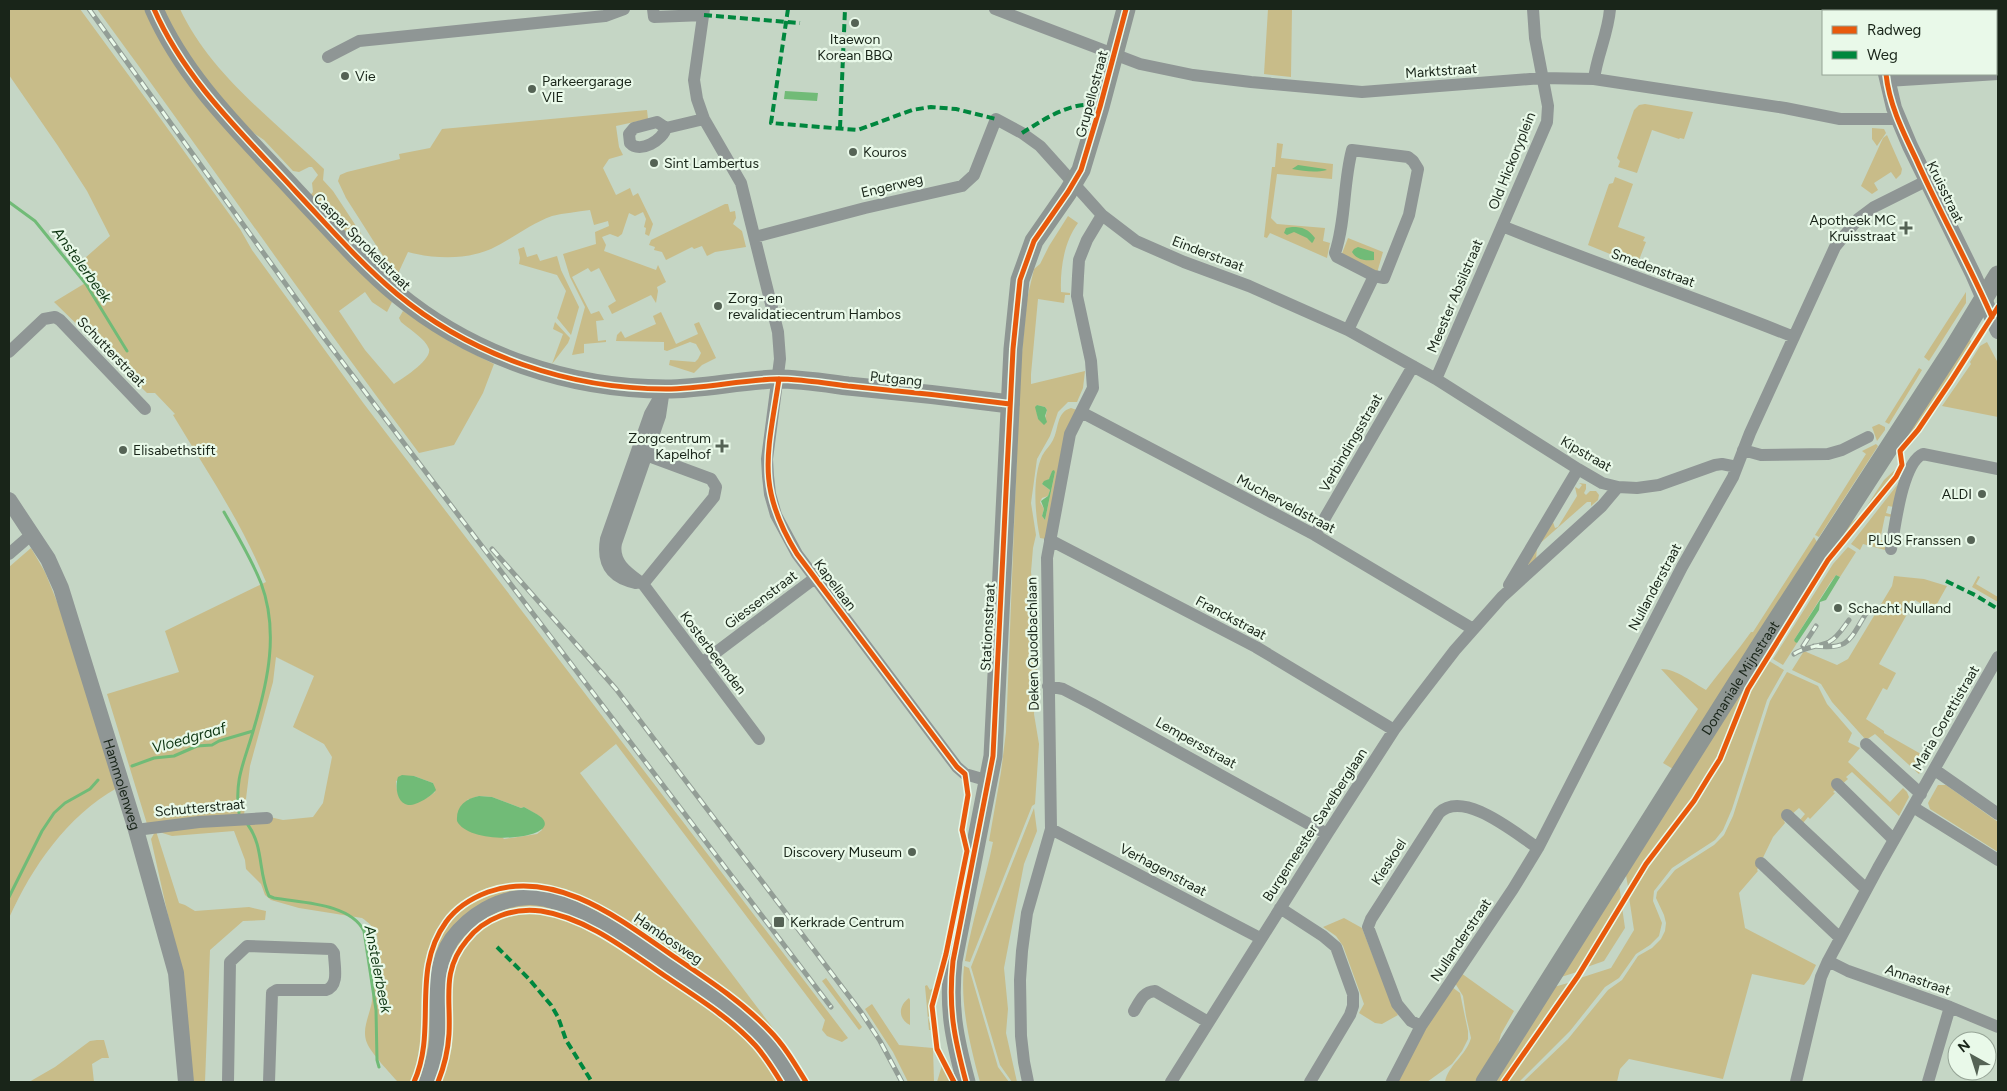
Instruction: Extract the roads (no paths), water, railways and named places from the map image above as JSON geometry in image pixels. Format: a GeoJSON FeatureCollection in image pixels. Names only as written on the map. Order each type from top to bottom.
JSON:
{"type":"FeatureCollection","features":[{"type":"Feature","properties":{"kind":"main road","name":"Caspar Sprokelstraat"},"geometry":{"type":"LineString","coordinates":[[154,9],[180,58],[197,83],[355,254],[396,293],[462,338],[495,354],[545,372],[584,382],[684,389],[779,379]]}},
{"type":"Feature","properties":{"kind":"main road","name":"Grupellostraat"},"geometry":{"type":"LineString","coordinates":[[1074,182],[1087,153],[1126,9]]}},
{"type":"Feature","properties":{"kind":"main road","name":"Stationsstraat"},"geometry":{"type":"LineString","coordinates":[[966,1082],[954,1033],[951,1009],[951,979],[988,781],[995,730],[1010,404],[1018,300],[1026,261],[1042,229],[1074,182]]}},
{"type":"Feature","properties":{"kind":"main road","name":"Domaniale Mijnstraat"},"geometry":{"type":"LineString","coordinates":[[1485,1082],[1772,627],[1984,300],[1998,275]]}},
{"type":"Feature","properties":{"kind":"main road","name":"Putgang"},"geometry":{"type":"LineString","coordinates":[[779,379],[1010,404]]}},
{"type":"Feature","properties":{"kind":"street"},"geometry":{"type":"LineString","coordinates":[[328,57],[358,41],[605,16],[624,9]]}},
{"type":"Feature","properties":{"kind":"street","name":"Marktstraat"},"geometry":{"type":"LineString","coordinates":[[996,9],[1140,64],[1193,75],[1336,91],[1362,92],[1542,78],[1594,79],[1785,108],[1840,119],[1898,119]]}},
{"type":"Feature","properties":{"kind":"street","name":"Old Hickoryplein"},"geometry":{"type":"LineString","coordinates":[[1502,226],[1547,122],[1548,106],[1535,38],[1533,9]]}},
{"type":"Feature","properties":{"kind":"street"},"geometry":{"type":"LineString","coordinates":[[1594,79],[1596,62],[1606,34],[1610,9]]}},
{"type":"Feature","properties":{"kind":"street"},"geometry":{"type":"LineString","coordinates":[[653,13],[704,12]]}},
{"type":"Feature","properties":{"kind":"street","name":"Kapellaan"},"geometry":{"type":"LineString","coordinates":[[704,12],[694,80],[697,99],[704,119],[740,183],[755,237],[779,341],[779,379],[767,459],[770,494],[776,515],[786,536],[815,578],[957,767],[965,774],[988,781]]}},
{"type":"Feature","properties":{"kind":"street"},"geometry":{"type":"LineString","coordinates":[[1886,78],[1970,75]]}},
{"type":"Feature","properties":{"kind":"street","name":"Kruisstraat"},"geometry":{"type":"LineString","coordinates":[[1886,78],[1898,119],[1998,330]]}},
{"type":"Feature","properties":{"kind":"street"},"geometry":{"type":"LineString","coordinates":[[666,128],[704,119]]}},
{"type":"Feature","properties":{"kind":"street","name":"Einderstraat"},"geometry":{"type":"LineString","coordinates":[[996,119],[1030,139],[1074,182],[1102,215],[1136,241],[1184,262],[1249,286],[1348,330],[1436,379]]}},
{"type":"Feature","properties":{"kind":"street","name":"Engerweg"},"geometry":{"type":"LineString","coordinates":[[755,237],[865,208],[962,186],[974,175],[996,119]]}},
{"type":"Feature","properties":{"kind":"street"},"geometry":{"type":"LineString","coordinates":[[1352,150],[1408,158],[1413,161],[1418,169],[1409,215],[1384,278],[1374,276],[1337,257],[1335,253],[1341,235],[1348,164],[1352,150]]}},
{"type":"Feature","properties":{"kind":"street","name":"Nullanderstraat"},"geometry":{"type":"LineString","coordinates":[[1392,1082],[1420,1026],[1513,889],[1538,848],[1673,584],[1729,486],[1835,247],[1847,230],[1874,207],[1926,181]]}},
{"type":"Feature","properties":{"kind":"street","name":"Deken Quodbachlaan"},"geometry":{"type":"LineString","coordinates":[[1028,1082],[1021,1036],[1020,980],[1022,951],[1027,913],[1050,829],[1047,566],[1050,540],[1070,434],[1093,388],[1091,361],[1077,296],[1078,276],[1079,260],[1087,240],[1102,215]]}},
{"type":"Feature","properties":{"kind":"street","name":"Smedenstraat"},"geometry":{"type":"LineString","coordinates":[[1502,226],[1579,257],[1794,337]]}},
{"type":"Feature","properties":{"kind":"street","name":"Meester Absilstraat"},"geometry":{"type":"LineString","coordinates":[[1436,379],[1502,226]]}},
{"type":"Feature","properties":{"kind":"street"},"geometry":{"type":"LineString","coordinates":[[1348,330],[1374,276]]}},
{"type":"Feature","properties":{"kind":"street","name":"Schutterstraat"},"geometry":{"type":"LineString","coordinates":[[9,352],[44,319],[54,317],[60,320],[145,409]]}},
{"type":"Feature","properties":{"kind":"street","name":"Verbindingsstraat"},"geometry":{"type":"LineString","coordinates":[[1315,535],[1413,366]]}},
{"type":"Feature","properties":{"kind":"street","name":"Kipstraat"},"geometry":{"type":"LineString","coordinates":[[1436,379],[1602,483],[1618,487],[1659,485],[1715,465],[1722,464],[1737,467]]}},
{"type":"Feature","properties":{"kind":"street","name":"Kosterbeemden"},"geometry":{"type":"LineString","coordinates":[[664,389],[660,416],[642,453],[614,552],[622,568],[643,584],[759,739]]}},
{"type":"Feature","properties":{"kind":"street","name":"Mucherveldstraat"},"geometry":{"type":"LineString","coordinates":[[1080,412],[1315,535],[1473,629]]}},
{"type":"Feature","properties":{"kind":"street"},"geometry":{"type":"LineString","coordinates":[[1744,450],[1761,455],[1828,454],[1842,450],[1868,437]]}},
{"type":"Feature","properties":{"kind":"street"},"geometry":{"type":"LineString","coordinates":[[642,453],[711,479],[714,482],[716,492],[708,505],[643,584]]}},
{"type":"Feature","properties":{"kind":"street"},"geometry":{"type":"LineString","coordinates":[[1891,549],[1908,474],[1920,455],[1923,454],[1998,469]]}},
{"type":"Feature","properties":{"kind":"street","name":"Burgemeester Savelberglaan"},"geometry":{"type":"LineString","coordinates":[[1502,597],[1578,469]]}},
{"type":"Feature","properties":{"kind":"street","name":"Burgemeester Savelberglaan"},"geometry":{"type":"LineString","coordinates":[[1172,1082],[1260,938],[1394,730],[1435,675],[1502,597],[1602,506],[1618,487]]}},
{"type":"Feature","properties":{"kind":"street","name":"Hammolenweg"},"geometry":{"type":"LineString","coordinates":[[9,500],[48,559],[61,588],[136,830],[176,973],[186,1082]]}},
{"type":"Feature","properties":{"kind":"street"},"geometry":{"type":"LineString","coordinates":[[9,554],[32,534]]}},
{"type":"Feature","properties":{"kind":"street","name":"Franckstraat"},"geometry":{"type":"LineString","coordinates":[[1050,540],[1256,647],[1394,730]]}},
{"type":"Feature","properties":{"kind":"street","name":"Giessenstraat"},"geometry":{"type":"LineString","coordinates":[[702,663],[815,578]]}},
{"type":"Feature","properties":{"kind":"street","name":"Maria Gorettistraat"},"geometry":{"type":"LineString","coordinates":[[1796,1082],[1821,977],[1828,961],[1866,889],[1998,657]]}},
{"type":"Feature","properties":{"kind":"street","name":"Lempersstraat"},"geometry":{"type":"LineString","coordinates":[[1048,686],[1063,689],[1107,712],[1327,834]]}},
{"type":"Feature","properties":{"kind":"street","name":"Maria Gorettistraat"},"geometry":{"type":"LineString","coordinates":[[1866,744],[1921,794]]}},
{"type":"Feature","properties":{"kind":"street"},"geometry":{"type":"LineString","coordinates":[[1935,770],[1998,814]]}},
{"type":"Feature","properties":{"kind":"street"},"geometry":{"type":"LineString","coordinates":[[1837,784],[1894,840]]}},
{"type":"Feature","properties":{"kind":"street","name":"Kieskoel"},"geometry":{"type":"LineString","coordinates":[[1420,1026],[1396,1004],[1368,928],[1370,919],[1439,813],[1447,807],[1474,808],[1538,848]]}},
{"type":"Feature","properties":{"kind":"street"},"geometry":{"type":"LineString","coordinates":[[1913,807],[1998,860]]}},
{"type":"Feature","properties":{"kind":"street"},"geometry":{"type":"LineString","coordinates":[[1787,815],[1866,889]]}},
{"type":"Feature","properties":{"kind":"street","name":"Schutterstraat"},"geometry":{"type":"LineString","coordinates":[[136,830],[191,823],[267,818]]}},
{"type":"Feature","properties":{"kind":"street","name":"Verhagenstraat"},"geometry":{"type":"LineString","coordinates":[[1050,829],[1260,938]]}},
{"type":"Feature","properties":{"kind":"street"},"geometry":{"type":"LineString","coordinates":[[1761,863],[1840,938]]}},
{"type":"Feature","properties":{"kind":"street","name":"Hambosweg"},"geometry":{"type":"LineString","coordinates":[[427,1082],[435,1058],[437,1040],[437,979],[441,959],[467,923],[487,908],[508,901],[531,897],[563,905],[615,930],[717,999],[736,1013],[757,1033],[780,1059],[793,1082]]}},
{"type":"Feature","properties":{"kind":"street"},"geometry":{"type":"LineString","coordinates":[[1280,908],[1323,936],[1336,947],[1353,994],[1353,1006],[1350,1015],[1310,1082]]}},
{"type":"Feature","properties":{"kind":"street"},"geometry":{"type":"LineString","coordinates":[[228,1082],[230,962],[247,946],[331,949],[334,953],[335,976],[335,983],[332,988],[326,990],[277,990],[272,993],[269,1082]]}},
{"type":"Feature","properties":{"kind":"street","name":"Annastraat"},"geometry":{"type":"LineString","coordinates":[[1828,961],[1848,971],[1950,1007],[1998,1027]]}},
{"type":"Feature","properties":{"kind":"street"},"geometry":{"type":"LineString","coordinates":[[1134,1011],[1144,994],[1155,992],[1208,1022]]}},
{"type":"Feature","properties":{"kind":"street"},"geometry":{"type":"LineString","coordinates":[[1928,1082],[1950,1007]]}},
{"type":"Feature","properties":{"kind":"waterway","name":"Anstelerbeek"},"geometry":{"type":"LineString","coordinates":[[9,202],[35,221],[86,284],[127,351]]}},
{"type":"Feature","properties":{"kind":"waterway","name":"Anstelerbeek"},"geometry":{"type":"LineString","coordinates":[[224,512],[261,583],[269,619],[270,638],[270,656],[264,692],[239,779],[239,813]]}},
{"type":"Feature","properties":{"kind":"waterway","name":"Vloedgraaf"},"geometry":{"type":"LineString","coordinates":[[132,766],[154,758],[174,756],[197,746],[212,745],[219,741],[253,731]]}},
{"type":"Feature","properties":{"kind":"waterway","name":"Vloedgraaf"},"geometry":{"type":"LineString","coordinates":[[9,897],[42,831],[54,813],[65,803],[90,789],[98,780]]}},
{"type":"Feature","properties":{"kind":"waterway","name":"Anstelerbeek"},"geometry":{"type":"LineString","coordinates":[[248,825],[259,851],[263,878],[269,896],[311,903],[337,910],[348,915],[364,931],[376,1010],[377,1060],[379,1067]]}},
{"type":"Feature","properties":{"kind":"railway"},"geometry":{"type":"LineString","coordinates":[[89,9],[325,339],[831,1007]]}},
{"type":"Feature","properties":{"kind":"railway"},"geometry":{"type":"LineString","coordinates":[[492,549],[616,689],[861,1012],[880,1041],[902,1082]]}},
{"type":"Feature","properties":{"kind":"railway"},"geometry":{"type":"LineString","coordinates":[[1814,646],[1835,646],[1848,641],[1867,612]]}},
{"type":"Feature","properties":{"kind":"railway"},"geometry":{"type":"LineString","coordinates":[[1794,654],[1829,642],[1838,635],[1849,620]]}},
{"type":"Feature","properties":{"kind":"railway"},"geometry":{"type":"LineString","coordinates":[[1803,646],[1816,626]]}},
{"type":"Feature","properties":{"kind":"place","name":"Itaewon Korean BBQ"},"geometry":{"type":"Point","coordinates":[855,23]}},
{"type":"Feature","properties":{"kind":"place","name":"Vie"},"geometry":{"type":"Point","coordinates":[345,76]}},
{"type":"Feature","properties":{"kind":"place","name":"Parkeergarage VIE"},"geometry":{"type":"Point","coordinates":[532,89]}},
{"type":"Feature","properties":{"kind":"place","name":"Kouros"},"geometry":{"type":"Point","coordinates":[853,152]}},
{"type":"Feature","properties":{"kind":"place","name":"Sint Lambertus"},"geometry":{"type":"Point","coordinates":[654,163]}},
{"type":"Feature","properties":{"kind":"place","name":"Apotheek MC Kruisstraat"},"geometry":{"type":"Point","coordinates":[1906,228]}},
{"type":"Feature","properties":{"kind":"place","name":"Zorg- en revalidatiecentrum Hambos"},"geometry":{"type":"Point","coordinates":[718,306]}},
{"type":"Feature","properties":{"kind":"place","name":"Zorgcentrum Kapelhof"},"geometry":{"type":"Point","coordinates":[722,446]}},
{"type":"Feature","properties":{"kind":"place","name":"Elisabethstift"},"geometry":{"type":"Point","coordinates":[123,450]}},
{"type":"Feature","properties":{"kind":"place","name":"ALDI"},"geometry":{"type":"Point","coordinates":[1982,494]}},
{"type":"Feature","properties":{"kind":"place","name":"PLUS Franssen"},"geometry":{"type":"Point","coordinates":[1971,540]}},
{"type":"Feature","properties":{"kind":"place","name":"Schacht Nulland"},"geometry":{"type":"Point","coordinates":[1838,608]}},
{"type":"Feature","properties":{"kind":"place","name":"Discovery Museum"},"geometry":{"type":"Point","coordinates":[912,852]}},
{"type":"Feature","properties":{"kind":"place","name":"Kerkrade Centrum"},"geometry":{"type":"Point","coordinates":[779,922]}}]}
